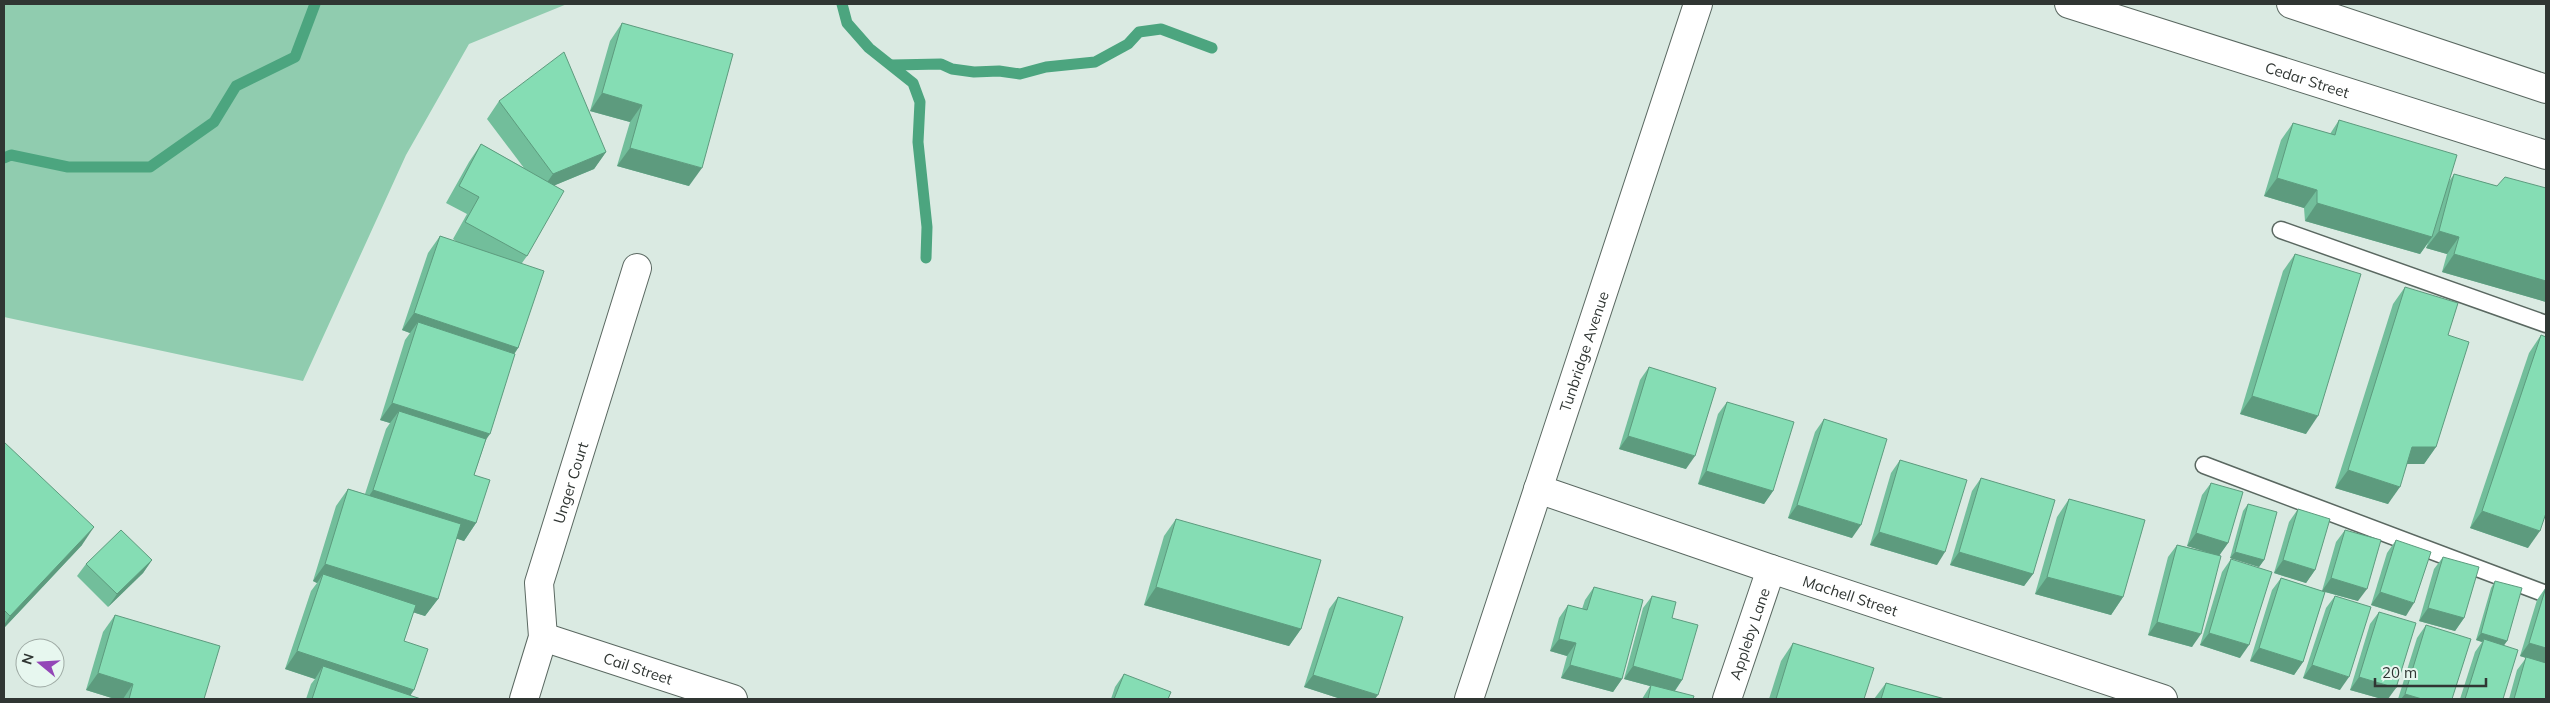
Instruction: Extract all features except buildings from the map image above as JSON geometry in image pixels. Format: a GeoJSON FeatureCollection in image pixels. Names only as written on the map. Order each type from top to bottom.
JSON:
{"type":"FeatureCollection","features":[{"type":"Feature","properties":{"kind":"street","name":"Tunbridge Avenue"},"geometry":{"type":"LineString","coordinates":[[1469,699],[1698,4]]}},
{"type":"Feature","properties":{"kind":"street","name":"Cedar Street"},"geometry":{"type":"LineString","coordinates":[[2069,4],[2546,155]]}},
{"type":"Feature","properties":{"kind":"street"},"geometry":{"type":"LineString","coordinates":[[2291,4],[2546,89]]}},
{"type":"Feature","properties":{"kind":"street","name":"Unger Court"},"geometry":{"type":"LineString","coordinates":[[524,699],[543,637],[539,583],[637,268]]}},
{"type":"Feature","properties":{"kind":"street","name":"Machell Street"},"geometry":{"type":"LineString","coordinates":[[1538,489],[1771,569],[2163,699]]}},
{"type":"Feature","properties":{"kind":"street","name":"Appleby Lane"},"geometry":{"type":"LineString","coordinates":[[1728,699],[1771,569]]}},
{"type":"Feature","properties":{"kind":"street","name":"Cail Street"},"geometry":{"type":"LineString","coordinates":[[543,637],[733,699]]}},
{"type":"Feature","properties":{"kind":"lane"},"geometry":{"type":"LineString","coordinates":[[2281,230],[2546,324]]}},
{"type":"Feature","properties":{"kind":"lane"},"geometry":{"type":"LineString","coordinates":[[2204,465],[2546,594]]}},
{"type":"Feature","properties":{"kind":"green space"},"geometry":{"type":"Polygon","coordinates":[[[4,4],[567,4],[469,44],[406,155],[303,381],[4,317],[4,4]]]}},
{"type":"Feature","properties":{"kind":"waterway"},"geometry":{"type":"LineString","coordinates":[[4,158],[11,155],[68,167],[150,167],[214,122],[236,86],[295,57],[315,4]]}},
{"type":"Feature","properties":{"kind":"waterway"},"geometry":{"type":"LineString","coordinates":[[842,4],[847,23],[869,48],[913,83],[920,102],[918,142],[927,227],[926,258]]}},
{"type":"Feature","properties":{"kind":"waterway"},"geometry":{"type":"LineString","coordinates":[[892,65],[941,64],[952,69],[974,72],[999,71],[1020,74],[1046,67],[1095,62],[1128,44],[1139,32],[1161,29],[1212,48]]}}]}
